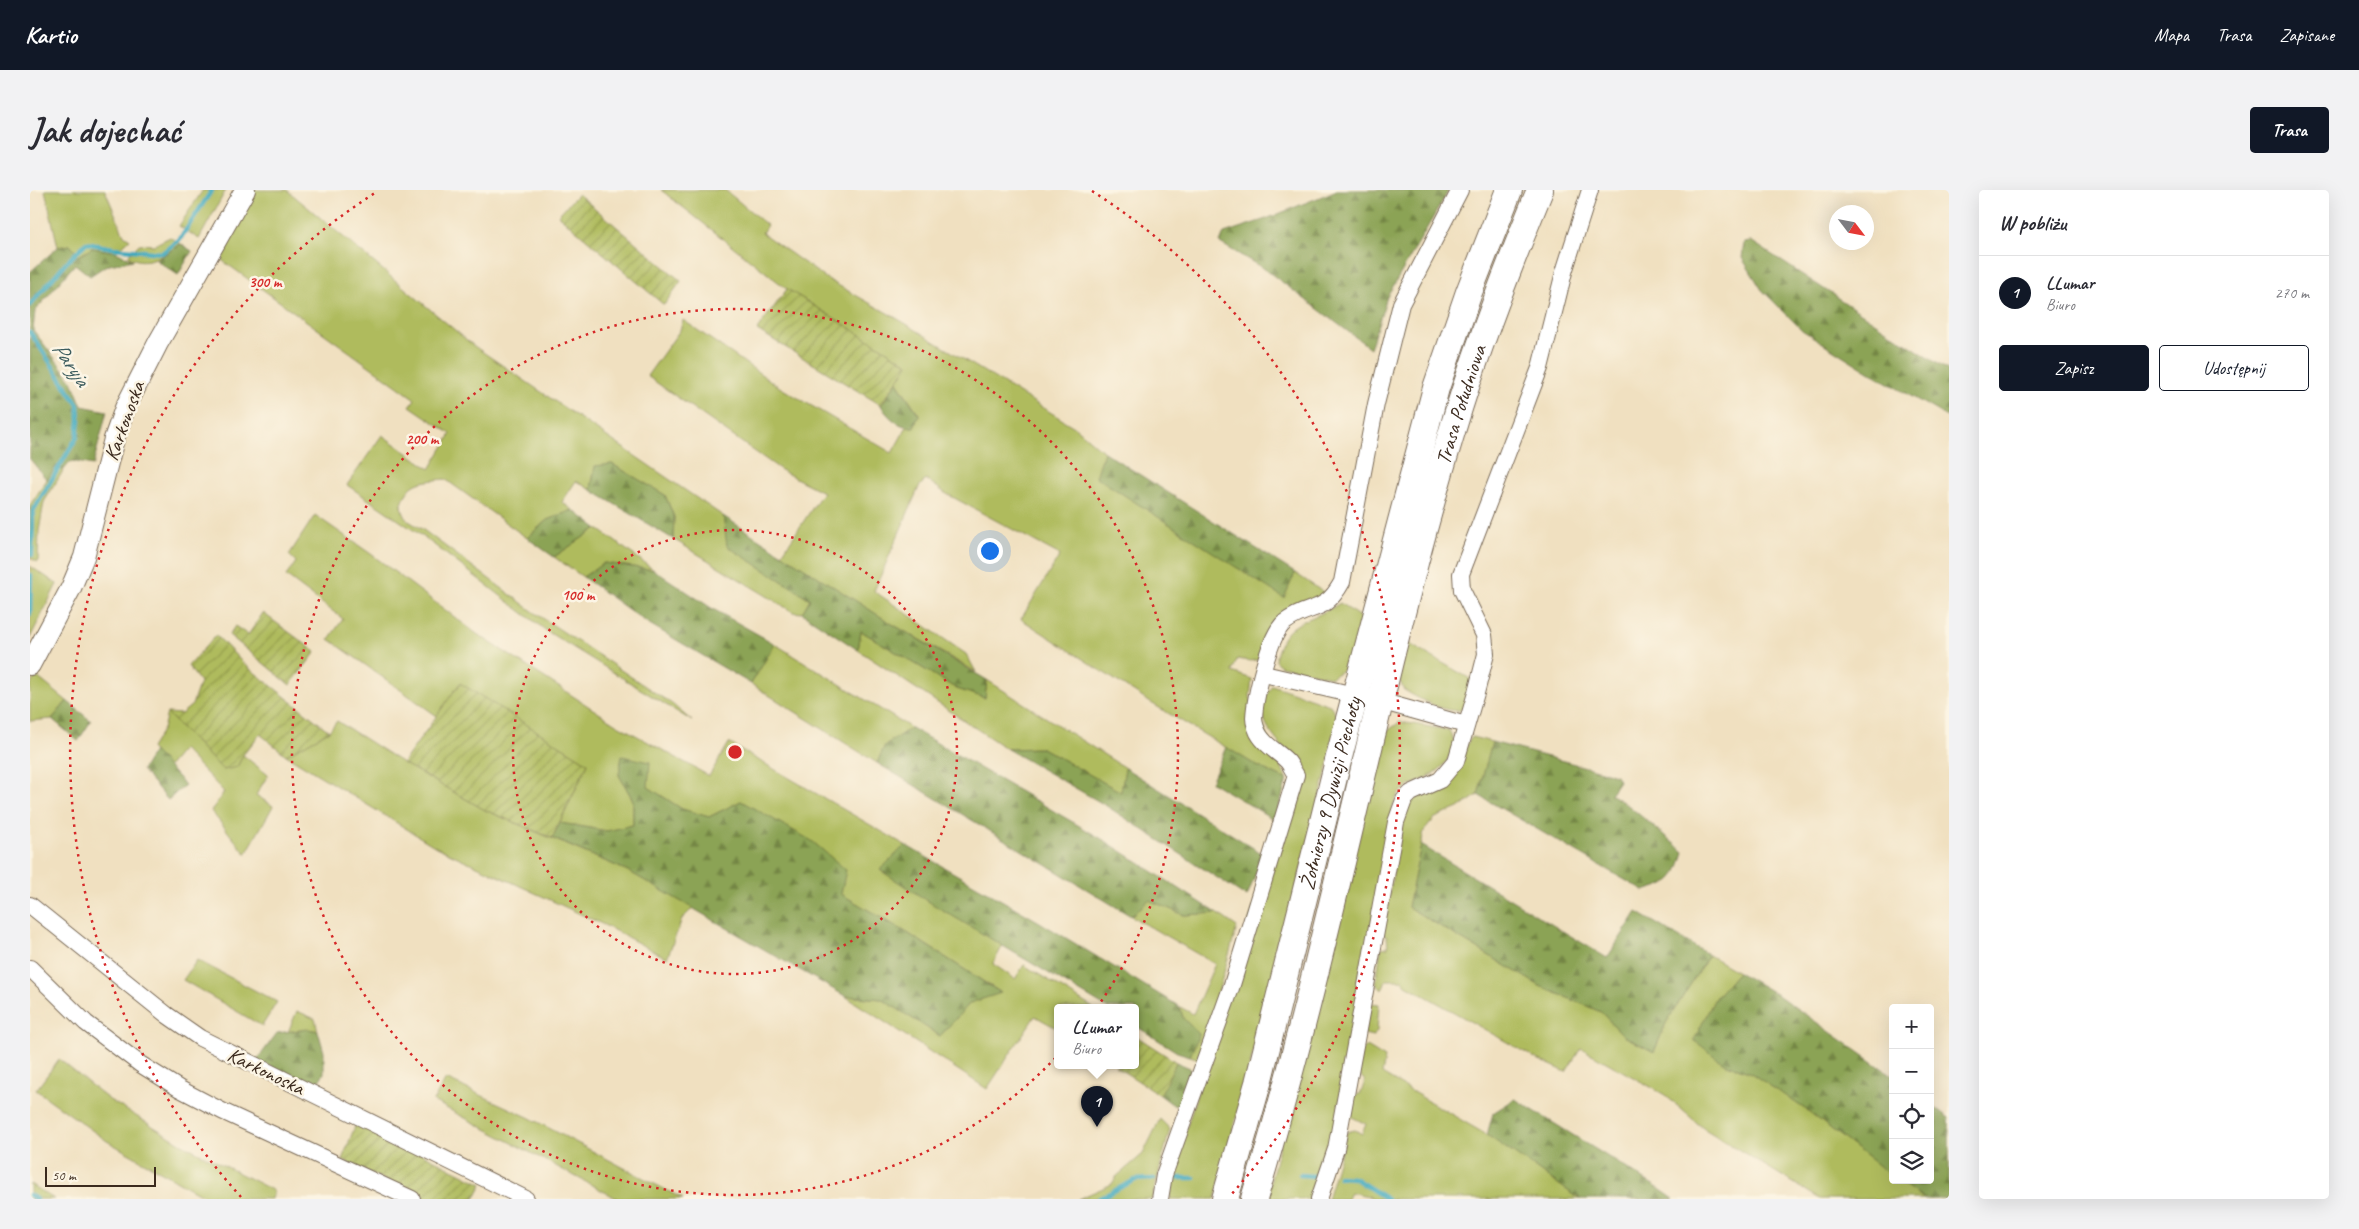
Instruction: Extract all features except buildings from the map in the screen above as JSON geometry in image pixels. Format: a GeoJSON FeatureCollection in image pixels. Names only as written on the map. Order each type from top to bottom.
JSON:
{"type":"FeatureCollection","features":[{"type":"Feature","properties":{"kind":"highway","name":"Trasa Południowa"},"geometry":{"type":"LineString","coordinates":[[1436,388],[1469,292],[1509,190]]}},
{"type":"Feature","properties":{"kind":"highway","name":"Trasa Południowa"},"geometry":{"type":"LineString","coordinates":[[1399,624],[1453,426],[1496,300],[1540,190]]}},
{"type":"Feature","properties":{"kind":"highway","name":"Żołnierzy 9 Dywizji Piechoty"},"geometry":{"type":"LineString","coordinates":[[1225,1199],[1260,1075],[1354,696],[1436,388]]}},
{"type":"Feature","properties":{"kind":"highway","name":"Żołnierzy 9 Dywizji Piechoty"},"geometry":{"type":"LineString","coordinates":[[1254,1199],[1284,1093],[1399,624]]}},
{"type":"Feature","properties":{"kind":"street","name":"Karkonoska"},"geometry":{"type":"LineString","coordinates":[[30,665],[84,557],[114,440],[125,408],[154,350],[245,190]]}},
{"type":"Feature","properties":{"kind":"street"},"geometry":{"type":"LineString","coordinates":[[1160,1199],[1164,1175],[1231,988],[1296,775],[1288,762],[1260,737],[1254,721],[1257,696],[1272,638],[1283,623],[1303,611],[1325,605],[1335,596],[1342,582],[1376,404],[1402,304],[1460,190]]}},
{"type":"Feature","properties":{"kind":"street"},"geometry":{"type":"LineString","coordinates":[[1319,1199],[1336,1149],[1396,822],[1404,800],[1411,793],[1440,780],[1456,761],[1486,654],[1484,636],[1462,590],[1461,574],[1540,368],[1564,272],[1590,190]]}},
{"type":"Feature","properties":{"kind":"street"},"geometry":{"type":"LineString","coordinates":[[1264,674],[1380,701],[1466,725]]}},
{"type":"Feature","properties":{"kind":"street","name":"Karkonoska"},"geometry":{"type":"LineString","coordinates":[[30,905],[167,1015],[200,1038],[526,1199]]}},
{"type":"Feature","properties":{"kind":"street"},"geometry":{"type":"LineString","coordinates":[[30,968],[86,1023],[140,1064],[180,1089],[222,1111],[412,1199]]}},
{"type":"Feature","properties":{"kind":"green space"},"geometry":{"type":"Polygon","coordinates":[[[45,190],[105,190],[124,235],[130,239],[116,252],[92,248],[79,256],[70,245],[58,247],[45,190]]]}},
{"type":"Feature","properties":{"kind":"green space"},"geometry":{"type":"Polygon","coordinates":[[[203,190],[226,190],[199,239],[179,226],[203,190]]]}},
{"type":"Feature","properties":{"kind":"green space"},"geometry":{"type":"Polygon","coordinates":[[[255,190],[287,190],[474,346],[723,516],[728,546],[810,599],[802,613],[793,612],[673,539],[674,517],[665,495],[612,464],[595,467],[591,490],[576,481],[562,502],[573,510],[547,520],[527,538],[445,479],[422,482],[412,487],[404,498],[401,507],[407,520],[422,529],[538,615],[672,704],[692,721],[548,632],[425,538],[347,485],[382,435],[430,469],[451,434],[410,406],[415,399],[216,256],[255,190]]]}},
{"type":"Feature","properties":{"kind":"green space"},"geometry":{"type":"Polygon","coordinates":[[[661,190],[725,190],[767,225],[762,233],[827,279],[898,319],[1076,428],[1104,452],[1097,477],[1284,597],[1295,573],[1326,594],[1284,613],[1278,618],[1270,631],[1260,659],[1251,661],[1237,659],[1232,672],[1252,679],[1250,697],[1287,780],[1257,766],[1146,700],[1021,619],[1060,555],[945,493],[926,479],[919,487],[874,591],[966,654],[976,672],[892,624],[782,554],[823,492],[784,472],[647,376],[680,330],[683,320],[781,388],[892,453],[906,428],[914,426],[919,414],[897,382],[908,364],[787,289],[661,190]]]}},
{"type":"Feature","properties":{"kind":"green space"},"geometry":{"type":"Polygon","coordinates":[[[1337,190],[1449,190],[1387,297],[1370,348],[1266,270],[1220,243],[1224,233],[1266,219],[1337,190]]]}},
{"type":"Feature","properties":{"kind":"green space"},"geometry":{"type":"Polygon","coordinates":[[[578,194],[681,281],[664,305],[558,215],[578,194]]]}},
{"type":"Feature","properties":{"kind":"green space"},"geometry":{"type":"Polygon","coordinates":[[[170,237],[181,244],[162,255],[142,261],[128,256],[139,244],[154,245],[170,237]]]}},
{"type":"Feature","properties":{"kind":"green space"},"geometry":{"type":"Polygon","coordinates":[[[1751,241],[1949,371],[1949,418],[1869,372],[1802,330],[1762,290],[1742,258],[1744,242],[1751,241]]]}},
{"type":"Feature","properties":{"kind":"green space"},"geometry":{"type":"Polygon","coordinates":[[[181,244],[192,251],[178,275],[156,260],[181,244]]]}},
{"type":"Feature","properties":{"kind":"green space"},"geometry":{"type":"Polygon","coordinates":[[[70,245],[79,256],[92,248],[116,252],[133,260],[105,266],[90,276],[75,264],[35,311],[33,330],[72,381],[82,406],[107,411],[93,465],[71,461],[63,471],[56,466],[47,480],[30,459],[30,272],[58,247],[70,245]]]}},
{"type":"Feature","properties":{"kind":"green space"},"geometry":{"type":"Polygon","coordinates":[[[787,289],[908,364],[881,405],[757,330],[787,289]]]}},
{"type":"Feature","properties":{"kind":"green space"},"geometry":{"type":"Polygon","coordinates":[[[897,382],[919,415],[914,427],[904,426],[894,421],[881,405],[897,382]]]}},
{"type":"Feature","properties":{"kind":"green space"},"geometry":{"type":"Polygon","coordinates":[[[1104,452],[1295,573],[1284,598],[1096,477],[1104,452]]]}},
{"type":"Feature","properties":{"kind":"green space"},"geometry":{"type":"Polygon","coordinates":[[[612,464],[665,495],[674,517],[673,539],[591,490],[595,466],[612,464]]]}},
{"type":"Feature","properties":{"kind":"green space"},"geometry":{"type":"Polygon","coordinates":[[[56,466],[63,471],[44,502],[39,531],[38,562],[30,558],[30,505],[56,466]]]}},
{"type":"Feature","properties":{"kind":"green space"},"geometry":{"type":"Polygon","coordinates":[[[573,510],[597,528],[554,557],[527,538],[547,520],[573,510]]]}},
{"type":"Feature","properties":{"kind":"green space"},"geometry":{"type":"Polygon","coordinates":[[[315,515],[371,554],[477,634],[616,724],[709,776],[729,743],[905,845],[880,870],[1003,945],[993,964],[1015,979],[1024,965],[1087,1004],[1054,1004],[1054,1027],[1035,1016],[987,1089],[845,996],[882,999],[940,1036],[970,1003],[1000,992],[909,934],[841,894],[741,801],[709,817],[682,809],[648,787],[622,756],[619,775],[633,800],[633,825],[607,831],[560,823],[588,763],[460,684],[437,716],[329,639],[343,619],[286,576],[296,562],[289,555],[315,515]]]}},
{"type":"Feature","properties":{"kind":"green space"},"geometry":{"type":"Polygon","coordinates":[[[723,516],[892,624],[987,680],[985,698],[957,689],[861,631],[858,650],[802,613],[810,599],[727,546],[723,516]]]}},
{"type":"Feature","properties":{"kind":"green space"},"geometry":{"type":"Polygon","coordinates":[[[597,528],[654,570],[604,563],[583,577],[554,557],[597,528]]]}},
{"type":"Feature","properties":{"kind":"green space"},"geometry":{"type":"Polygon","coordinates":[[[604,563],[654,570],[713,609],[775,644],[751,684],[646,622],[583,577],[604,563]]]}},
{"type":"Feature","properties":{"kind":"green space"},"geometry":{"type":"Polygon","coordinates":[[[30,566],[57,584],[30,638],[30,566]]]}},
{"type":"Feature","properties":{"kind":"green space"},"geometry":{"type":"Polygon","coordinates":[[[1340,603],[1364,620],[1354,664],[1331,677],[1281,666],[1275,661],[1284,636],[1291,629],[1340,603]]]}},
{"type":"Feature","properties":{"kind":"green space"},"geometry":{"type":"Polygon","coordinates":[[[263,613],[316,652],[290,685],[229,635],[235,626],[248,635],[263,613]]]}},
{"type":"Feature","properties":{"kind":"green space"},"geometry":{"type":"Polygon","coordinates":[[[861,631],[957,689],[985,698],[987,680],[1125,768],[1122,793],[1042,748],[1007,749],[858,650],[861,631]]]}},
{"type":"Feature","properties":{"kind":"green space"},"geometry":{"type":"Polygon","coordinates":[[[216,635],[245,665],[329,731],[286,755],[260,734],[243,755],[237,767],[223,770],[167,713],[181,714],[192,705],[200,682],[188,666],[216,635]]]}},
{"type":"Feature","properties":{"kind":"green space"},"geometry":{"type":"Polygon","coordinates":[[[1406,642],[1474,681],[1470,698],[1465,707],[1460,710],[1444,709],[1404,690],[1398,677],[1406,642]]]}},
{"type":"Feature","properties":{"kind":"green space"},"geometry":{"type":"Polygon","coordinates":[[[775,644],[911,728],[885,745],[877,763],[751,684],[775,644]]]}},
{"type":"Feature","properties":{"kind":"green space"},"geometry":{"type":"Polygon","coordinates":[[[36,676],[67,701],[52,719],[30,721],[30,686],[36,676]]]}},
{"type":"Feature","properties":{"kind":"green space"},"geometry":{"type":"Polygon","coordinates":[[[460,683],[588,763],[552,838],[485,810],[403,763],[460,683]]]}},
{"type":"Feature","properties":{"kind":"green space"},"geometry":{"type":"Polygon","coordinates":[[[1272,685],[1330,705],[1340,720],[1215,1199],[1170,1199],[1183,1140],[1297,763],[1273,736],[1264,718],[1263,708],[1272,685]]]}},
{"type":"Feature","properties":{"kind":"green space"},"geometry":{"type":"Polygon","coordinates":[[[67,701],[91,721],[78,741],[52,719],[67,701]]]}},
{"type":"Feature","properties":{"kind":"green space"},"geometry":{"type":"Polygon","coordinates":[[[167,713],[223,770],[237,767],[243,755],[268,775],[256,795],[273,806],[246,854],[211,811],[224,792],[183,749],[167,768],[151,748],[163,729],[167,713]]]}},
{"type":"Feature","properties":{"kind":"green space"},"geometry":{"type":"Polygon","coordinates":[[[337,721],[403,763],[485,810],[628,871],[693,908],[682,919],[667,958],[604,925],[436,847],[286,755],[329,731],[337,721]]]}},
{"type":"Feature","properties":{"kind":"green space"},"geometry":{"type":"Polygon","coordinates":[[[1400,722],[1449,730],[1455,743],[1443,766],[1401,792],[1393,806],[1333,1138],[1312,1199],[1266,1199],[1383,734],[1400,722]]]}},
{"type":"Feature","properties":{"kind":"green space"},"geometry":{"type":"Polygon","coordinates":[[[911,728],[1107,842],[1217,913],[1184,915],[1149,900],[1131,916],[877,763],[885,745],[911,728]]]}},
{"type":"Feature","properties":{"kind":"green space"},"geometry":{"type":"Polygon","coordinates":[[[1472,737],[1492,742],[1478,795],[1459,808],[1435,818],[1424,831],[1408,907],[1540,986],[1601,1012],[1624,1036],[1654,1052],[1666,1023],[1709,955],[1738,972],[1715,998],[1722,1062],[1751,1073],[1808,1111],[1889,1174],[1889,1184],[1903,1184],[1925,1199],[1820,1199],[1703,1128],[1665,1095],[1581,1048],[1566,1072],[1535,1058],[1406,985],[1402,980],[1386,980],[1382,990],[1376,983],[1381,948],[1388,947],[1387,936],[1382,933],[1404,813],[1408,803],[1459,772],[1467,744],[1472,737]]]}},
{"type":"Feature","properties":{"kind":"green space"},"geometry":{"type":"Polygon","coordinates":[[[1492,742],[1616,775],[1619,781],[1610,794],[1629,806],[1684,852],[1675,875],[1662,885],[1644,891],[1478,795],[1492,742]]]}},
{"type":"Feature","properties":{"kind":"green space"},"geometry":{"type":"Polygon","coordinates":[[[1226,747],[1257,766],[1287,780],[1275,820],[1211,782],[1226,747]]]}},
{"type":"Feature","properties":{"kind":"green space"},"geometry":{"type":"Polygon","coordinates":[[[1042,748],[1121,792],[1125,768],[1263,854],[1247,897],[1105,805],[1007,749],[1042,748]]]}},
{"type":"Feature","properties":{"kind":"green space"},"geometry":{"type":"Polygon","coordinates":[[[154,751],[185,785],[168,800],[142,770],[154,751]]]}},
{"type":"Feature","properties":{"kind":"green space"},"geometry":{"type":"Polygon","coordinates":[[[622,756],[650,762],[648,787],[682,809],[709,817],[741,801],[812,841],[846,870],[841,894],[909,934],[1001,993],[970,1003],[940,1036],[882,999],[845,996],[628,871],[552,838],[560,823],[607,831],[633,825],[633,800],[619,775],[622,756]]]}},
{"type":"Feature","properties":{"kind":"green space"},"geometry":{"type":"Polygon","coordinates":[[[905,845],[1038,921],[1180,1007],[1183,1018],[1199,1034],[1190,1056],[1177,1052],[1139,1028],[1139,1004],[1100,1004],[934,905],[880,870],[905,845]]]}},
{"type":"Feature","properties":{"kind":"green space"},"geometry":{"type":"Polygon","coordinates":[[[1421,845],[1607,958],[1637,912],[1709,955],[1666,1023],[1654,1052],[1624,1036],[1601,1012],[1540,986],[1408,907],[1421,845]]]}},
{"type":"Feature","properties":{"kind":"green space"},"geometry":{"type":"Polygon","coordinates":[[[1149,900],[1184,915],[1217,913],[1237,927],[1199,1059],[1190,1056],[1199,1034],[1183,1018],[1180,1007],[1193,1014],[1215,964],[1131,916],[1149,900]]]}},
{"type":"Feature","properties":{"kind":"green space"},"geometry":{"type":"Polygon","coordinates":[[[197,960],[277,1002],[262,1026],[183,980],[197,960]]]}},
{"type":"Feature","properties":{"kind":"green space"},"geometry":{"type":"Polygon","coordinates":[[[1738,972],[1779,996],[1889,1073],[1889,1174],[1808,1111],[1751,1073],[1722,1062],[1694,1040],[1715,998],[1738,972]]]}},
{"type":"Feature","properties":{"kind":"green space"},"geometry":{"type":"Polygon","coordinates":[[[1370,1003],[1379,1004],[1377,1031],[1373,1036],[1364,1034],[1370,1003]]]}},
{"type":"Feature","properties":{"kind":"green space"},"geometry":{"type":"Polygon","coordinates":[[[297,1011],[315,1019],[318,1031],[308,1029],[288,1032],[297,1011]]]}},
{"type":"Feature","properties":{"kind":"green space"},"geometry":{"type":"Polygon","coordinates":[[[308,1029],[318,1031],[324,1052],[324,1073],[315,1087],[257,1060],[277,1033],[308,1029]]]}},
{"type":"Feature","properties":{"kind":"green space"},"geometry":{"type":"Polygon","coordinates":[[[1139,1038],[1176,1062],[1160,1095],[1120,1069],[1139,1069],[1139,1038]]]}},
{"type":"Feature","properties":{"kind":"green space"},"geometry":{"type":"Polygon","coordinates":[[[1367,1047],[1385,1058],[1382,1074],[1487,1135],[1580,1199],[1373,1199],[1350,1192],[1347,1199],[1327,1199],[1347,1132],[1355,1130],[1362,1134],[1366,1124],[1350,1116],[1353,1097],[1361,1093],[1365,1081],[1358,1073],[1361,1051],[1367,1047]]]}},
{"type":"Feature","properties":{"kind":"green space"},"geometry":{"type":"Polygon","coordinates":[[[59,1059],[108,1099],[182,1144],[274,1191],[271,1199],[209,1199],[107,1141],[36,1090],[59,1059]]]}},
{"type":"Feature","properties":{"kind":"green space"},"geometry":{"type":"Polygon","coordinates":[[[1176,1062],[1190,1068],[1193,1077],[1181,1105],[1172,1104],[1160,1095],[1176,1062]]]}},
{"type":"Feature","properties":{"kind":"green space"},"geometry":{"type":"Polygon","coordinates":[[[446,1079],[528,1117],[683,1199],[618,1199],[433,1101],[446,1079]]]}},
{"type":"Feature","properties":{"kind":"green space"},"geometry":{"type":"Polygon","coordinates":[[[1515,1099],[1674,1199],[1580,1199],[1487,1135],[1493,1113],[1515,1099]]]}},
{"type":"Feature","properties":{"kind":"green space"},"geometry":{"type":"Polygon","coordinates":[[[1934,1107],[1949,1118],[1949,1199],[1925,1199],[1903,1184],[1934,1184],[1934,1107]]]}},
{"type":"Feature","properties":{"kind":"green space"},"geometry":{"type":"Polygon","coordinates":[[[1160,1119],[1170,1129],[1152,1199],[1078,1199],[1112,1184],[1116,1177],[1143,1154],[1160,1119]]]}},
{"type":"Feature","properties":{"kind":"green space"},"geometry":{"type":"Polygon","coordinates":[[[357,1121],[482,1184],[474,1199],[425,1199],[342,1160],[357,1121]]]}},
{"type":"Feature","properties":{"kind":"green space"},"geometry":{"type":"Polygon","coordinates":[[[30,1184],[54,1199],[30,1199],[30,1184]]]}},
{"type":"Feature","properties":{"kind":"waterway","name":"Paryja"},"geometry":{"type":"LineString","coordinates":[[30,305],[64,265],[86,243],[162,253],[180,239],[212,190]]}},
{"type":"Feature","properties":{"kind":"waterway","name":"Paryja"},"geometry":{"type":"LineString","coordinates":[[30,332],[78,405],[79,420],[77,437],[33,511],[32,555]]}},
{"type":"Feature","properties":{"kind":"waterway","name":"Paryja"},"geometry":{"type":"LineString","coordinates":[[30,614],[31,575]]}},
{"type":"Feature","properties":{"kind":"waterway"},"geometry":{"type":"LineString","coordinates":[[1300,1175],[1314,1176]]}},
{"type":"Feature","properties":{"kind":"waterway"},"geometry":{"type":"LineString","coordinates":[[1339,1177],[1354,1178],[1387,1199]]}},
{"type":"Feature","properties":{"kind":"waterway"},"geometry":{"type":"LineString","coordinates":[[1174,1178],[1194,1178]]}},
{"type":"Feature","properties":{"kind":"waterway"},"geometry":{"type":"LineString","coordinates":[[1098,1199],[1135,1180],[1154,1179]]}},
{"type":"Feature","properties":{"kind":"waterway"},"geometry":{"type":"LineString","coordinates":[[30,1195],[36,1199]]}},
{"type":"Feature","properties":{"kind":"place","name":"LLumar"},"geometry":{"type":"Point","coordinates":[1097,1127]}}]}
